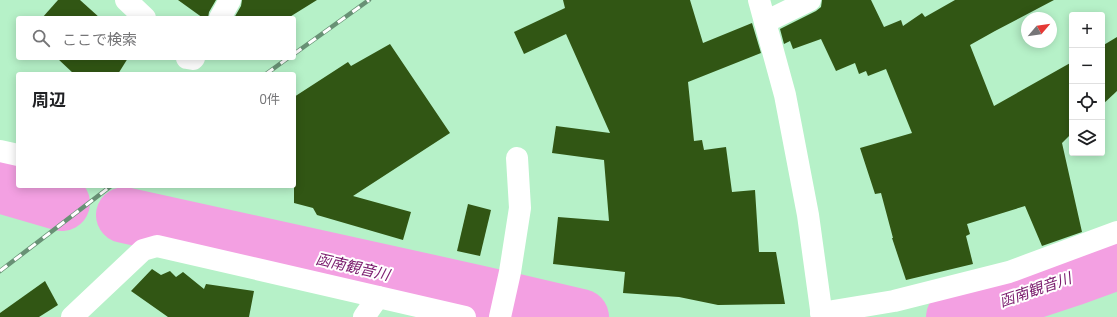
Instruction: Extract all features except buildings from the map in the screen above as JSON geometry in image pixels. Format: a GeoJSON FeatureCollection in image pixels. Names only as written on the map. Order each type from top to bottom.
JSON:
{"type":"FeatureCollection","features":[{"type":"Feature","properties":{"kind":"street"},"geometry":{"type":"LineString","coordinates":[[126,0],[143,16]]}},
{"type":"Feature","properties":{"kind":"street"},"geometry":{"type":"LineString","coordinates":[[221,16],[230,0]]}},
{"type":"Feature","properties":{"kind":"street"},"geometry":{"type":"LineString","coordinates":[[759,0],[785,95],[806,207],[822,315],[894,301],[1009,272],[1117,232]]}},
{"type":"Feature","properties":{"kind":"street"},"geometry":{"type":"LineString","coordinates":[[766,22],[810,0]]}},
{"type":"Feature","properties":{"kind":"street"},"geometry":{"type":"LineString","coordinates":[[0,151],[16,155]]}},
{"type":"Feature","properties":{"kind":"street"},"geometry":{"type":"LineString","coordinates":[[501,315],[510,272],[520,208],[517,158]]}},
{"type":"Feature","properties":{"kind":"street"},"geometry":{"type":"LineString","coordinates":[[72,317],[143,250],[157,246],[466,317]]}},
{"type":"Feature","properties":{"kind":"street"},"geometry":{"type":"LineString","coordinates":[[364,317],[378,297]]}},
{"type":"Feature","properties":{"kind":"waterway","name":"函南観音川"},"geometry":{"type":"LineString","coordinates":[[0,185],[62,203]]}},
{"type":"Feature","properties":{"kind":"waterway","name":"函南観音川"},"geometry":{"type":"LineString","coordinates":[[124,215],[581,317]]}},
{"type":"Feature","properties":{"kind":"waterway","name":"函南観音川"},"geometry":{"type":"LineString","coordinates":[[954,317],[1117,262]]}},
{"type":"Feature","properties":{"kind":"railway"},"geometry":{"type":"LineString","coordinates":[[296,53],[369,0]]}},
{"type":"Feature","properties":{"kind":"railway"},"geometry":{"type":"LineString","coordinates":[[269,72],[285,60]]}},
{"type":"Feature","properties":{"kind":"railway"},"geometry":{"type":"LineString","coordinates":[[0,271],[108,188]]}}]}
